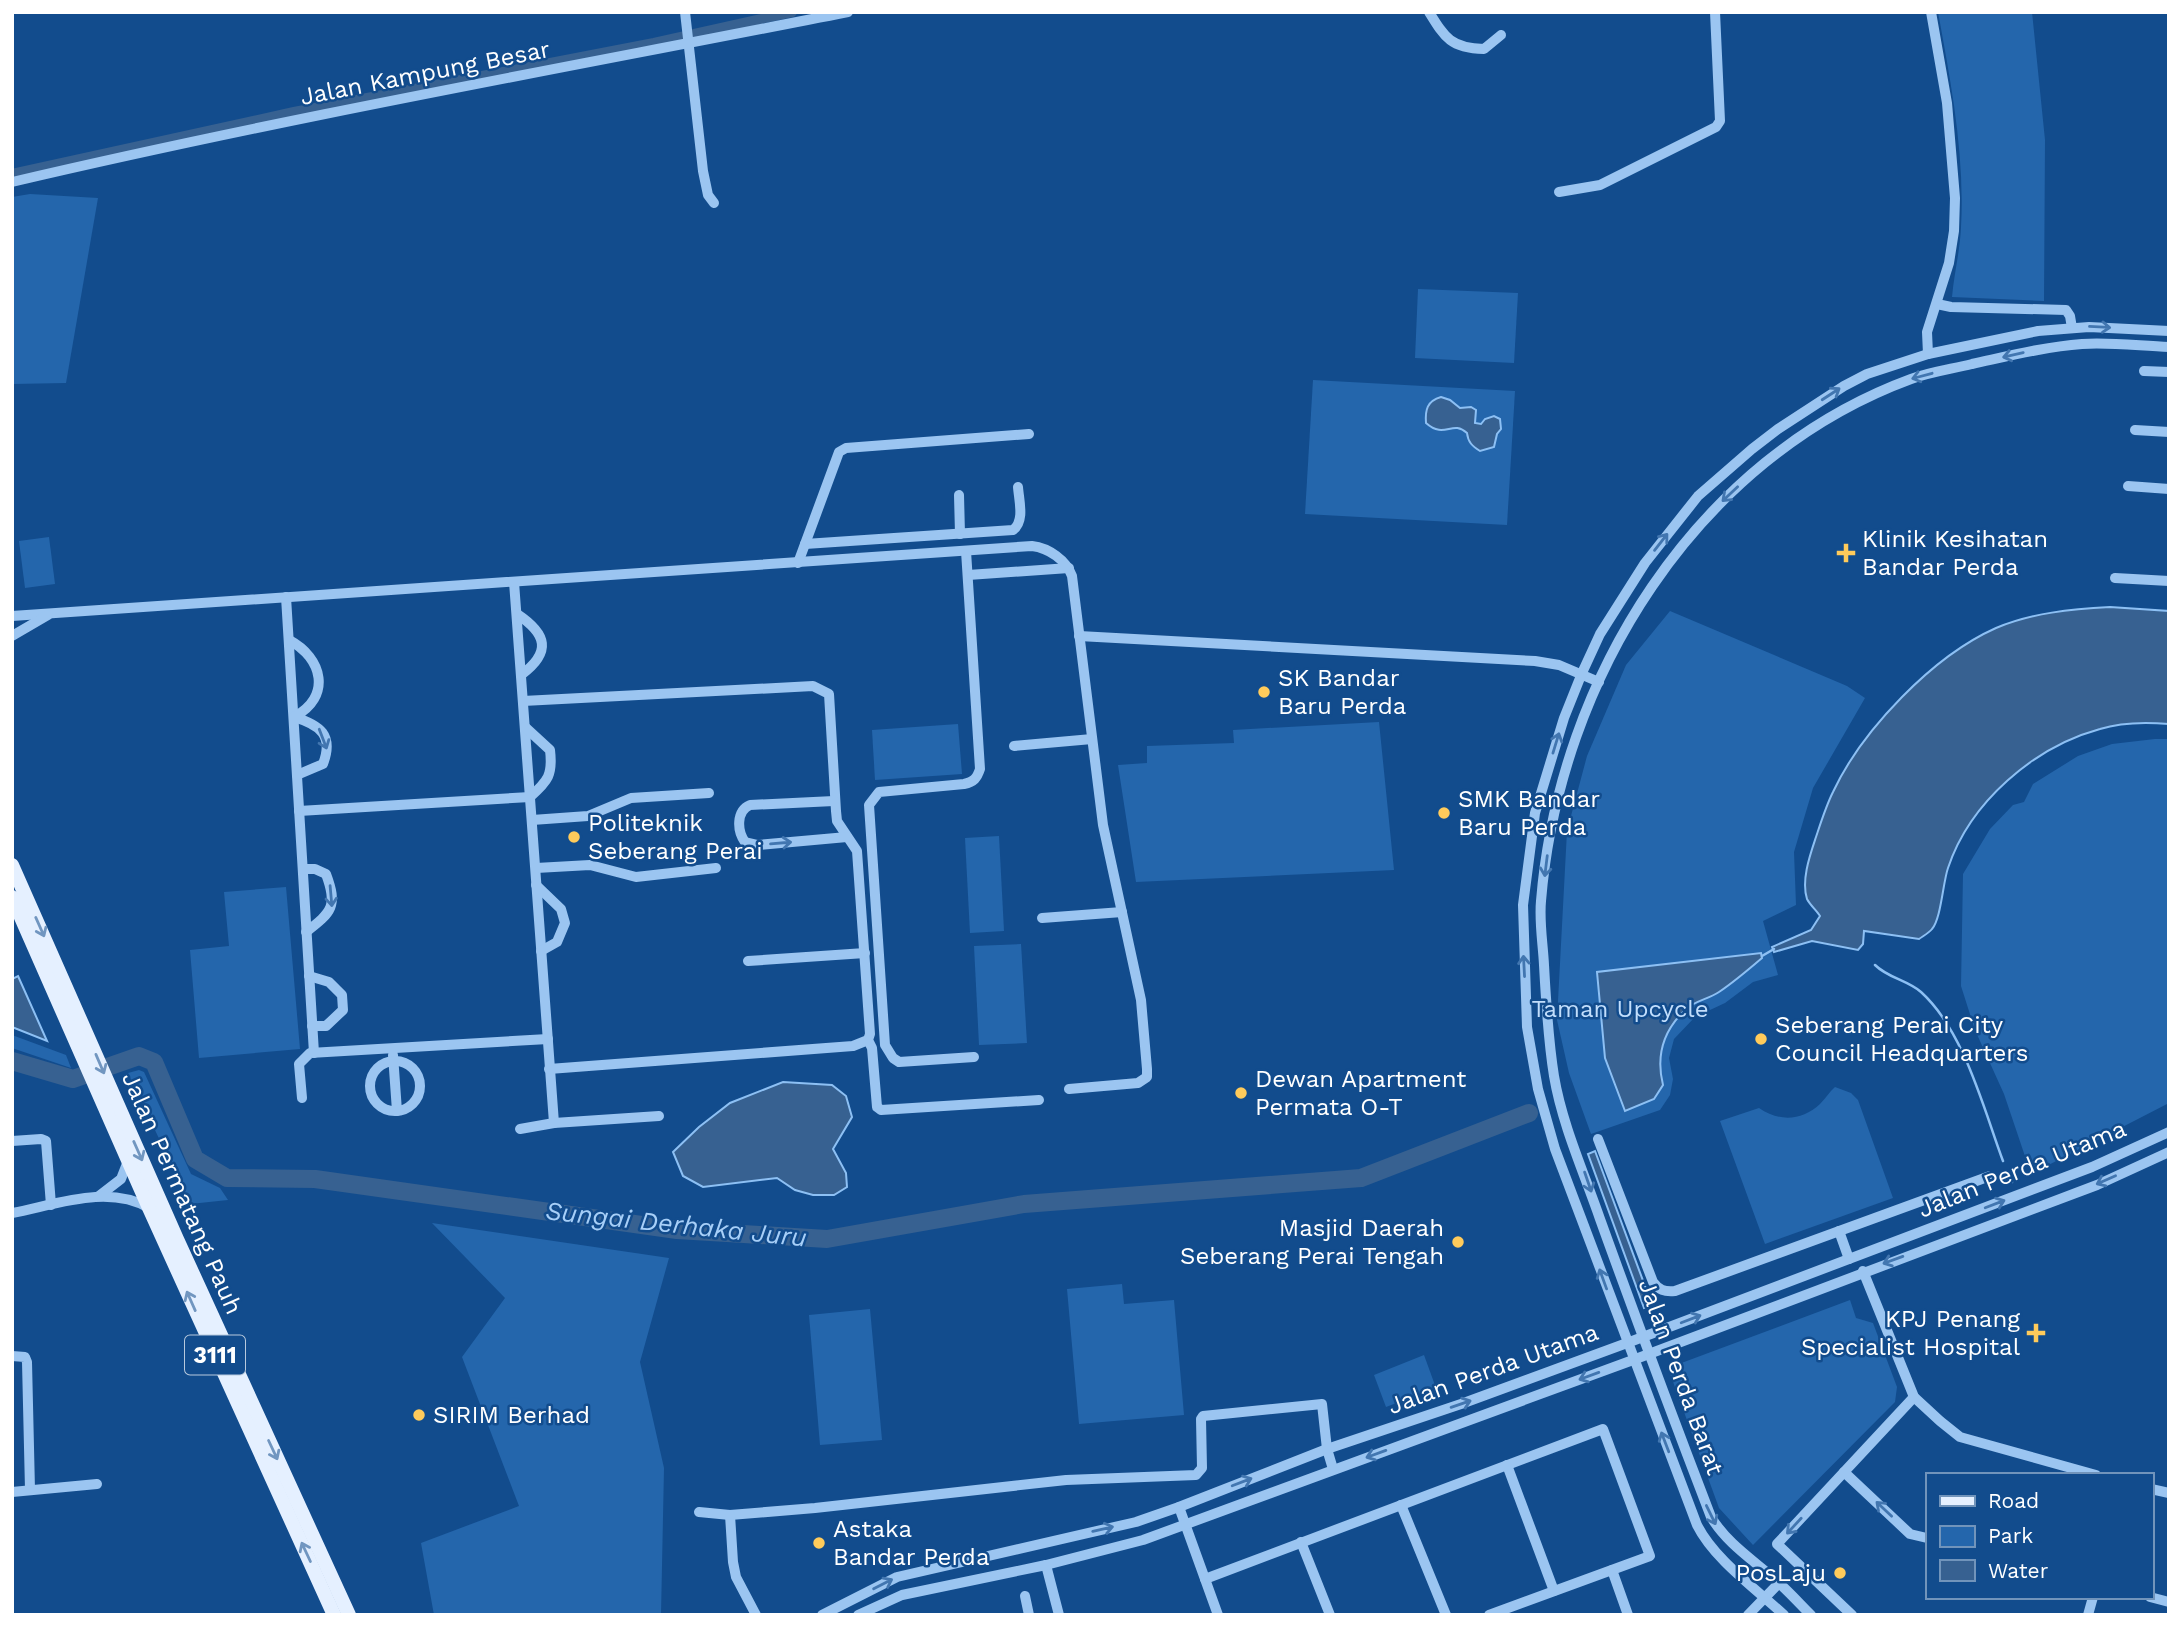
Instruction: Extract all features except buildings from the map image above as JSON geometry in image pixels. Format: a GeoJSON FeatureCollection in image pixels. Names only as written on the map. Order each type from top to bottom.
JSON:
{"type":"FeatureCollection","features":[{"type":"Feature","properties":{"kind":"main road","name":"Jalan Permatang Pauh"},"geometry":{"type":"LineString","coordinates":[[12,865],[104,1091],[349,1615]]}},
{"type":"Feature","properties":{"kind":"main road","name":"Jalan Permatang Pauh"},"geometry":{"type":"LineString","coordinates":[[12,897],[84,1043]]}},
{"type":"Feature","properties":{"kind":"main road","name":"Jalan Permatang Pauh"},"geometry":{"type":"LineString","coordinates":[[104,1091],[128,1161],[334,1615]]}},
{"type":"Feature","properties":{"kind":"street"},"geometry":{"type":"LineString","coordinates":[[684,12],[703,171],[708,195],[714,203]]}},
{"type":"Feature","properties":{"kind":"street","name":"Jalan Kampung Besar"},"geometry":{"type":"LineString","coordinates":[[12,182],[206,138],[848,12]]}},
{"type":"Feature","properties":{"kind":"street"},"geometry":{"type":"LineString","coordinates":[[1429,12],[1444,37],[1461,47],[1484,50],[1501,35]]}},
{"type":"Feature","properties":{"kind":"street"},"geometry":{"type":"LineString","coordinates":[[1559,192],[1600,185],[1716,127],[1720,121],[1715,12]]}},
{"type":"Feature","properties":{"kind":"street"},"geometry":{"type":"LineString","coordinates":[[1928,354],[1927,332],[1949,263],[1955,198],[1947,103],[1931,12]]}},
{"type":"Feature","properties":{"kind":"street"},"geometry":{"type":"LineString","coordinates":[[1937,304],[1951,307],[2066,310],[2072,328]]}},
{"type":"Feature","properties":{"kind":"street"},"geometry":{"type":"LineString","coordinates":[[1582,673],[1600,634],[1645,563],[1699,496],[1778,429],[1844,386],[1867,374],[1928,354],[2038,331],[2072,328],[2169,331]]}},
{"type":"Feature","properties":{"kind":"street"},"geometry":{"type":"LineString","coordinates":[[1984,342],[1989,360]]}},
{"type":"Feature","properties":{"kind":"street"},"geometry":{"type":"LineString","coordinates":[[1079,636],[1535,661],[1559,665],[1599,682],[1618,643],[1661,572],[1711,511],[1786,446],[1855,404],[1914,378],[2037,349],[2076,345],[2169,347]]}},
{"type":"Feature","properties":{"kind":"street"},"geometry":{"type":"LineString","coordinates":[[2144,371],[2169,372]]}},
{"type":"Feature","properties":{"kind":"street"},"geometry":{"type":"LineString","coordinates":[[2135,430],[2169,432]]}},
{"type":"Feature","properties":{"kind":"street"},"geometry":{"type":"LineString","coordinates":[[798,563],[839,452],[846,448],[1030,434]]}},
{"type":"Feature","properties":{"kind":"street"},"geometry":{"type":"LineString","coordinates":[[2127,486],[2169,489]]}},
{"type":"Feature","properties":{"kind":"street"},"geometry":{"type":"LineString","coordinates":[[805,544],[1013,530],[1018,526],[1020,518],[1018,487]]}},
{"type":"Feature","properties":{"kind":"street"},"geometry":{"type":"LineString","coordinates":[[959,495],[960,534]]}},
{"type":"Feature","properties":{"kind":"street"},"geometry":{"type":"LineString","coordinates":[[12,616],[966,551],[1040,547],[1049,550],[1069,568],[1072,576],[1103,825],[1141,1000],[1146,1077],[1138,1083],[1069,1089]]}},
{"type":"Feature","properties":{"kind":"street"},"geometry":{"type":"LineString","coordinates":[[966,551],[981,769],[972,782],[879,792],[869,805],[885,1045],[888,1052],[899,1062],[974,1057]]}},
{"type":"Feature","properties":{"kind":"street"},"geometry":{"type":"LineString","coordinates":[[968,575],[1069,568]]}},
{"type":"Feature","properties":{"kind":"street"},"geometry":{"type":"LineString","coordinates":[[2115,578],[2169,581]]}},
{"type":"Feature","properties":{"kind":"street"},"geometry":{"type":"LineString","coordinates":[[514,582],[554,1123]]}},
{"type":"Feature","properties":{"kind":"street"},"geometry":{"type":"LineString","coordinates":[[286,597],[314,1053]]}},
{"type":"Feature","properties":{"kind":"street"},"geometry":{"type":"LineString","coordinates":[[12,635],[50,614]]}},
{"type":"Feature","properties":{"kind":"street"},"geometry":{"type":"LineString","coordinates":[[517,614],[540,634],[541,644],[536,664],[521,675]]}},
{"type":"Feature","properties":{"kind":"street"},"geometry":{"type":"LineString","coordinates":[[289,640],[310,656],[317,671],[317,696],[312,704],[294,717]]}},
{"type":"Feature","properties":{"kind":"street","name":"Jalan Perda Barat"},"geometry":{"type":"LineString","coordinates":[[1582,673],[1564,718],[1535,813],[1523,905],[1527,1027],[1536,1083],[1633,1360],[1704,1539],[1784,1615]]}},
{"type":"Feature","properties":{"kind":"street","name":"Jalan Perda Barat"},"geometry":{"type":"LineString","coordinates":[[1599,682],[1577,733],[1552,818],[1541,905],[1554,1079],[1642,1338],[1711,1517],[1725,1537],[1779,1583],[1811,1615]]}},
{"type":"Feature","properties":{"kind":"street"},"geometry":{"type":"LineString","coordinates":[[523,701],[813,686],[829,694],[837,821],[858,852],[870,1034],[868,1040],[872,1048],[877,1107],[881,1110],[1039,1100]]}},
{"type":"Feature","properties":{"kind":"street"},"geometry":{"type":"LineString","coordinates":[[294,717],[317,725],[325,737],[327,752],[323,764],[297,775]]}},
{"type":"Feature","properties":{"kind":"street"},"geometry":{"type":"LineString","coordinates":[[299,811],[530,797],[549,777],[552,768],[550,750],[525,727]]}},
{"type":"Feature","properties":{"kind":"street"},"geometry":{"type":"LineString","coordinates":[[1014,746],[1092,739]]}},
{"type":"Feature","properties":{"kind":"street"},"geometry":{"type":"LineString","coordinates":[[532,820],[588,816],[631,798],[709,793]]}},
{"type":"Feature","properties":{"kind":"street"},"geometry":{"type":"LineString","coordinates":[[834,801],[750,804],[739,814],[740,836],[745,842],[758,845],[847,837]]}},
{"type":"Feature","properties":{"kind":"street"},"geometry":{"type":"LineString","coordinates":[[536,868],[590,865],[636,877],[716,868]]}},
{"type":"Feature","properties":{"kind":"street"},"geometry":{"type":"LineString","coordinates":[[303,869],[315,869],[326,874],[333,893],[332,909],[306,932]]}},
{"type":"Feature","properties":{"kind":"street"},"geometry":{"type":"LineString","coordinates":[[536,885],[561,909],[565,923],[557,942],[541,951]]}},
{"type":"Feature","properties":{"kind":"street"},"geometry":{"type":"LineString","coordinates":[[1042,918],[1122,912]]}},
{"type":"Feature","properties":{"kind":"street"},"geometry":{"type":"LineString","coordinates":[[748,961],[865,953]]}},
{"type":"Feature","properties":{"kind":"street"},"geometry":{"type":"LineString","coordinates":[[309,976],[328,982],[342,995],[343,1010],[326,1026],[312,1026]]}},
{"type":"Feature","properties":{"kind":"street"},"geometry":{"type":"LineString","coordinates":[[302,1098],[299,1064],[310,1053],[548,1040]]}},
{"type":"Feature","properties":{"kind":"street"},"geometry":{"type":"LineString","coordinates":[[549,1069],[853,1046],[868,1040]]}},
{"type":"Feature","properties":{"kind":"street"},"geometry":{"type":"LineString","coordinates":[[392,1047],[397,1111]]}},
{"type":"Feature","properties":{"kind":"street"},"geometry":{"type":"LineString","coordinates":[[393,1061],[410,1066],[419,1080],[418,1097],[405,1109],[397,1111],[389,1111],[375,1102],[369,1088],[373,1073],[378,1067],[393,1061]]}},
{"type":"Feature","properties":{"kind":"street"},"geometry":{"type":"LineString","coordinates":[[520,1129],[554,1123],[659,1116]]}},
{"type":"Feature","properties":{"kind":"street","name":"Jalan Perda Utama"},"geometry":{"type":"LineString","coordinates":[[822,1615],[897,1577],[1136,1521],[1179,1507],[1327,1449],[1642,1338],[2092,1167],[2169,1132]]}},
{"type":"Feature","properties":{"kind":"street"},"geometry":{"type":"LineString","coordinates":[[1598,1139],[1653,1282],[1666,1292],[1990,1176]]}},
{"type":"Feature","properties":{"kind":"street"},"geometry":{"type":"LineString","coordinates":[[12,1141],[46,1141],[51,1205]]}},
{"type":"Feature","properties":{"kind":"street","name":"Jalan Perda Utama"},"geometry":{"type":"LineString","coordinates":[[858,1615],[902,1595],[1046,1565],[1143,1541],[2097,1185],[2169,1152]]}},
{"type":"Feature","properties":{"kind":"street"},"geometry":{"type":"LineString","coordinates":[[99,1196],[121,1179],[128,1161]]}},
{"type":"Feature","properties":{"kind":"street"},"geometry":{"type":"LineString","coordinates":[[12,1213],[99,1196],[127,1199],[149,1208]]}},
{"type":"Feature","properties":{"kind":"street"},"geometry":{"type":"LineString","coordinates":[[1839,1231],[1849,1259]]}},
{"type":"Feature","properties":{"kind":"street"},"geometry":{"type":"LineString","coordinates":[[1863,1271],[1914,1397],[1960,1437],[2089,1473]]}},
{"type":"Feature","properties":{"kind":"street"},"geometry":{"type":"LineString","coordinates":[[12,1356],[25,1357],[27,1362],[30,1490]]}},
{"type":"Feature","properties":{"kind":"street"},"geometry":{"type":"LineString","coordinates":[[1852,1615],[1777,1544],[1914,1397]]}},
{"type":"Feature","properties":{"kind":"street"},"geometry":{"type":"LineString","coordinates":[[699,1512],[730,1515],[953,1494],[1066,1480],[1196,1475],[1202,1468],[1201,1419],[1208,1415],[1321,1404],[1327,1449],[1334,1469]]}},
{"type":"Feature","properties":{"kind":"street"},"geometry":{"type":"LineString","coordinates":[[1205,1578],[1602,1429],[1650,1556],[1489,1615]]}},
{"type":"Feature","properties":{"kind":"street"},"geometry":{"type":"LineString","coordinates":[[1507,1465],[1554,1591]]}},
{"type":"Feature","properties":{"kind":"street"},"geometry":{"type":"LineString","coordinates":[[1844,1472],[1910,1534],[1926,1538]]}},
{"type":"Feature","properties":{"kind":"street"},"geometry":{"type":"LineString","coordinates":[[12,1492],[97,1484]]}},
{"type":"Feature","properties":{"kind":"street"},"geometry":{"type":"LineString","coordinates":[[1401,1505],[1446,1615]]}},
{"type":"Feature","properties":{"kind":"street"},"geometry":{"type":"LineString","coordinates":[[1179,1507],[1218,1615]]}},
{"type":"Feature","properties":{"kind":"street"},"geometry":{"type":"LineString","coordinates":[[730,1515],[736,1577],[756,1615]]}},
{"type":"Feature","properties":{"kind":"street"},"geometry":{"type":"LineString","coordinates":[[1301,1542],[1330,1615]]}},
{"type":"Feature","properties":{"kind":"street"},"geometry":{"type":"LineString","coordinates":[[1046,1565],[1059,1615]]}},
{"type":"Feature","properties":{"kind":"street"},"geometry":{"type":"LineString","coordinates":[[1612,1570],[1628,1615]]}},
{"type":"Feature","properties":{"kind":"street"},"geometry":{"type":"LineString","coordinates":[[1748,1615],[1779,1583]]}},
{"type":"Feature","properties":{"kind":"street"},"geometry":{"type":"LineString","coordinates":[[1025,1596],[1027,1614]]}},
{"type":"Feature","properties":{"kind":"green space"},"geometry":{"type":"Polygon","coordinates":[[[1938,12],[2032,12],[2045,140],[2044,301],[1952,297],[1960,236],[1961,173],[1956,119],[1938,12]]]}},
{"type":"Feature","properties":{"kind":"green space"},"geometry":{"type":"Polygon","coordinates":[[[30,194],[98,198],[66,383],[12,384],[12,197],[30,194]]]}},
{"type":"Feature","properties":{"kind":"green space"},"geometry":{"type":"Polygon","coordinates":[[[1418,289],[1518,293],[1514,363],[1415,358],[1418,289]]]}},
{"type":"Feature","properties":{"kind":"green space"},"geometry":{"type":"Polygon","coordinates":[[[1313,380],[1515,391],[1507,525],[1305,514],[1313,380]]]}},
{"type":"Feature","properties":{"kind":"green space"},"geometry":{"type":"Polygon","coordinates":[[[49,537],[55,584],[25,588],[19,541],[49,537]]]}},
{"type":"Feature","properties":{"kind":"green space","name":"Taman Upcycle"},"geometry":{"type":"Polygon","coordinates":[[[1670,611],[1847,686],[1865,698],[1813,788],[1794,852],[1796,905],[1763,921],[1778,975],[1753,982],[1725,1003],[1695,1017],[1674,1039],[1669,1058],[1673,1079],[1670,1095],[1660,1110],[1591,1134],[1569,1073],[1557,1020],[1567,831],[1587,756],[1626,665],[1670,611]]]}},
{"type":"Feature","properties":{"kind":"green space"},"geometry":{"type":"Polygon","coordinates":[[[1379,722],[1394,870],[1136,882],[1118,765],[1147,763],[1147,746],[1234,743],[1233,730],[1379,722]]]}},
{"type":"Feature","properties":{"kind":"green space"},"geometry":{"type":"Polygon","coordinates":[[[958,724],[962,774],[875,780],[872,730],[958,724]]]}},
{"type":"Feature","properties":{"kind":"green space"},"geometry":{"type":"Polygon","coordinates":[[[2169,739],[2169,1103],[2031,1174],[2004,1094],[1975,1030],[1961,986],[1963,874],[1990,829],[2013,805],[2024,802],[2033,784],[2078,756],[2112,744],[2169,739]]]}},
{"type":"Feature","properties":{"kind":"green space"},"geometry":{"type":"Polygon","coordinates":[[[999,836],[1004,931],[970,933],[965,838],[999,836]]]}},
{"type":"Feature","properties":{"kind":"green space"},"geometry":{"type":"Polygon","coordinates":[[[286,887],[300,1049],[199,1058],[190,950],[229,946],[224,892],[286,887]]]}},
{"type":"Feature","properties":{"kind":"green space"},"geometry":{"type":"Polygon","coordinates":[[[1021,944],[1027,1043],[979,1045],[974,946],[1021,944]]]}},
{"type":"Feature","properties":{"kind":"green space"},"geometry":{"type":"Polygon","coordinates":[[[12,1035],[66,1055],[71,1068],[12,1048],[12,1035]]]}},
{"type":"Feature","properties":{"kind":"green space"},"geometry":{"type":"Polygon","coordinates":[[[139,1070],[144,1072],[191,1174],[220,1188],[228,1200],[190,1204],[128,1073],[139,1070]]]}},
{"type":"Feature","properties":{"kind":"green space"},"geometry":{"type":"Polygon","coordinates":[[[1835,1087],[1851,1093],[1858,1100],[1893,1198],[1765,1244],[1720,1121],[1759,1108],[1774,1116],[1790,1118],[1806,1114],[1820,1104],[1835,1087]]]}},
{"type":"Feature","properties":{"kind":"green space"},"geometry":{"type":"Polygon","coordinates":[[[432,1223],[669,1258],[640,1362],[664,1468],[661,1615],[434,1615],[421,1543],[519,1506],[462,1357],[505,1298],[432,1223]]]}},
{"type":"Feature","properties":{"kind":"green space"},"geometry":{"type":"Polygon","coordinates":[[[1122,1284],[1124,1304],[1174,1300],[1184,1415],[1079,1424],[1067,1289],[1122,1284]]]}},
{"type":"Feature","properties":{"kind":"green space"},"geometry":{"type":"Polygon","coordinates":[[[1850,1300],[1856,1318],[1873,1323],[1897,1387],[1895,1402],[1753,1545],[1719,1508],[1668,1368],[1850,1300]]]}},
{"type":"Feature","properties":{"kind":"green space"},"geometry":{"type":"Polygon","coordinates":[[[870,1309],[882,1440],[820,1445],[809,1315],[870,1309]]]}},
{"type":"Feature","properties":{"kind":"green space"},"geometry":{"type":"Polygon","coordinates":[[[1424,1355],[1436,1388],[1386,1407],[1374,1375],[1424,1355]]]}},
{"type":"Feature","properties":{"kind":"water"},"geometry":{"type":"Polygon","coordinates":[[[1441,397],[1460,408],[1471,407],[1476,410],[1475,423],[1481,424],[1485,419],[1494,416],[1500,419],[1501,429],[1494,447],[1480,451],[1471,444],[1467,433],[1462,429],[1438,430],[1426,423],[1428,407],[1441,397]]]}},
{"type":"Feature","properties":{"kind":"water"},"geometry":{"type":"Polygon","coordinates":[[[2110,607],[2169,611],[2169,724],[2117,725],[2075,737],[2029,763],[2008,780],[1988,800],[1958,844],[1948,868],[1935,924],[1919,939],[1864,931],[1863,944],[1858,950],[1812,941],[1774,952],[1772,947],[1811,930],[1820,916],[1807,899],[1805,884],[1809,860],[1826,808],[1846,768],[1862,744],[1902,697],[1948,657],[1996,628],[2052,613],[2110,607]]]}},
{"type":"Feature","properties":{"kind":"water"},"geometry":{"type":"Polygon","coordinates":[[[1761,953],[1762,958],[1736,980],[1688,1007],[1677,1018],[1663,1045],[1660,1064],[1663,1085],[1654,1099],[1625,1111],[1605,1058],[1597,972],[1761,953]]]}},
{"type":"Feature","properties":{"kind":"water"},"geometry":{"type":"Polygon","coordinates":[[[18,976],[47,1041],[12,1027],[12,979],[18,976]]]}},
{"type":"Feature","properties":{"kind":"water"},"geometry":{"type":"Polygon","coordinates":[[[783,1082],[832,1085],[846,1096],[852,1117],[833,1149],[846,1173],[847,1187],[834,1195],[813,1195],[795,1190],[777,1178],[703,1187],[683,1176],[673,1152],[699,1127],[730,1103],[783,1082]]]}},
{"type":"Feature","properties":{"kind":"water"},"geometry":{"type":"Polygon","coordinates":[[[1595,1151],[1652,1305],[1644,1308],[1588,1154],[1595,1151]]]}},
{"type":"Feature","properties":{"kind":"waterway"},"geometry":{"type":"LineString","coordinates":[[12,174],[294,112],[654,43],[792,12]]}},
{"type":"Feature","properties":{"kind":"waterway"},"geometry":{"type":"LineString","coordinates":[[1762,956],[1774,949]]}},
{"type":"Feature","properties":{"kind":"waterway"},"geometry":{"type":"LineString","coordinates":[[1875,965],[1921,992],[1949,1027],[1971,1071],[2003,1161]]}},
{"type":"Feature","properties":{"kind":"waterway","name":"Sungai Derhaka Juru"},"geometry":{"type":"LineString","coordinates":[[12,1061],[73,1079],[139,1056],[154,1062],[195,1159],[227,1178],[315,1179],[677,1230],[827,1239],[1024,1204],[1361,1178],[1529,1113]]}},
{"type":"Feature","properties":{"kind":"waterway"},"geometry":{"type":"LineString","coordinates":[[2010,1177],[2012,1182]]}},
{"type":"Feature","properties":{"kind":"place","name":"Klinik Kesihatan Bandar Perda"},"geometry":{"type":"Point","coordinates":[1846,553]}},
{"type":"Feature","properties":{"kind":"place","name":"SK Bandar Baru Perda"},"geometry":{"type":"Point","coordinates":[1264,692]}},
{"type":"Feature","properties":{"kind":"place","name":"SMK Bandar Baru Perda"},"geometry":{"type":"Point","coordinates":[1444,813]}},
{"type":"Feature","properties":{"kind":"place","name":"Politeknik Seberang Perai"},"geometry":{"type":"Point","coordinates":[574,837]}},
{"type":"Feature","properties":{"kind":"place","name":"Seberang Perai City Council Headquarters"},"geometry":{"type":"Point","coordinates":[1761,1039]}},
{"type":"Feature","properties":{"kind":"place","name":"Dewan Apartment Permata O-T"},"geometry":{"type":"Point","coordinates":[1241,1093]}},
{"type":"Feature","properties":{"kind":"place","name":"Masjid Daerah Seberang Perai Tengah"},"geometry":{"type":"Point","coordinates":[1458,1242]}},
{"type":"Feature","properties":{"kind":"place","name":"KPJ Penang Specialist Hospital"},"geometry":{"type":"Point","coordinates":[2036,1333]}},
{"type":"Feature","properties":{"kind":"place","name":"SIRIM Berhad"},"geometry":{"type":"Point","coordinates":[419,1415]}},
{"type":"Feature","properties":{"kind":"place","name":"Astaka Bandar Perda"},"geometry":{"type":"Point","coordinates":[819,1543]}},
{"type":"Feature","properties":{"kind":"place","name":"PosLaju"},"geometry":{"type":"Point","coordinates":[1840,1573]}}]}
